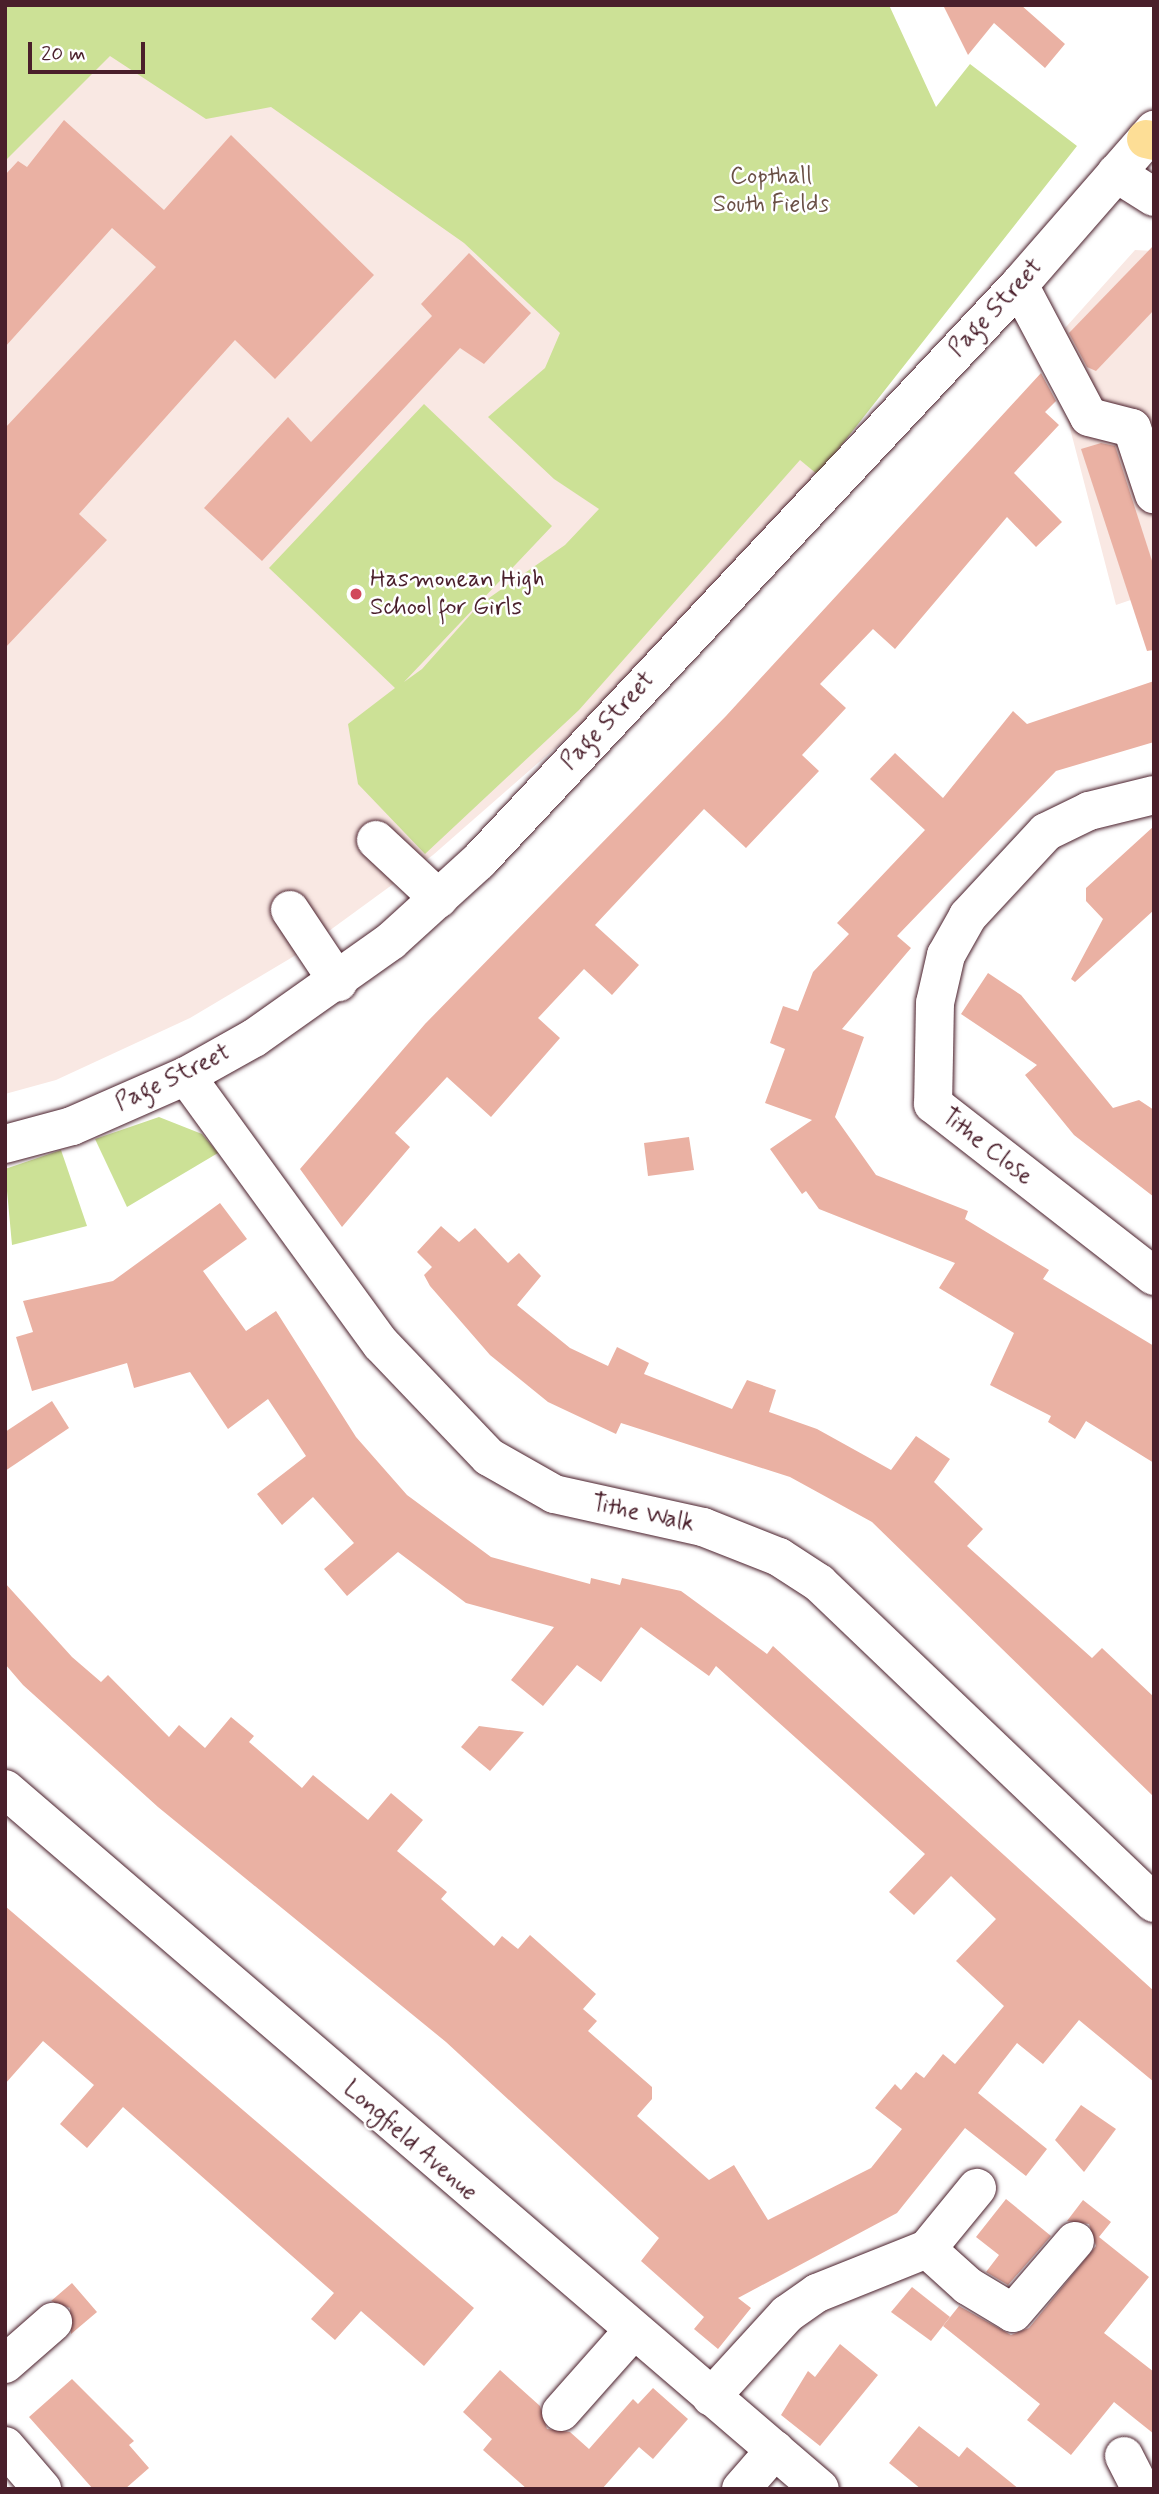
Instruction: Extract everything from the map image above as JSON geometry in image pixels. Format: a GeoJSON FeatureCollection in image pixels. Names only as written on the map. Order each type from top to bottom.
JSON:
{"type":"FeatureCollection","features":[{"type":"Feature","properties":{"kind":"street","name":"Page Street"},"geometry":{"type":"LineString","coordinates":[[5,1144],[72,1126],[186,1076],[338,982],[439,899],[1019,285],[1116,173],[1151,137]]}},
{"type":"Feature","properties":{"kind":"street"},"geometry":{"type":"LineString","coordinates":[[1116,173],[1154,197]]}},
{"type":"Feature","properties":{"kind":"street"},"geometry":{"type":"LineString","coordinates":[[1019,285],[1088,417],[1132,428],[1154,494]]}},
{"type":"Feature","properties":{"kind":"street","name":"Tithe Close"},"geometry":{"type":"LineString","coordinates":[[1154,795],[1089,811],[1046,832],[968,916],[946,955],[935,1003],[933,1104],[1154,1276]]}},
{"type":"Feature","properties":{"kind":"street"},"geometry":{"type":"LineString","coordinates":[[376,840],[439,899]]}},
{"type":"Feature","properties":{"kind":"street"},"geometry":{"type":"LineString","coordinates":[[290,910],[338,982]]}},
{"type":"Feature","properties":{"kind":"street","name":"Tithe Walk"},"geometry":{"type":"LineString","coordinates":[[186,1076],[381,1344],[489,1457],[554,1494],[703,1527],[779,1557],[819,1583],[1154,1903]]}},
{"type":"Feature","properties":{"kind":"street","name":"Longfield Avenue"},"geometry":{"type":"LineString","coordinates":[[5,1789],[820,2489]]}},
{"type":"Feature","properties":{"kind":"street"},"geometry":{"type":"LineString","coordinates":[[711,2397],[797,2307],[928,2249],[977,2188]]}},
{"type":"Feature","properties":{"kind":"street"},"geometry":{"type":"LineString","coordinates":[[928,2249],[968,2286],[1013,2313],[1075,2241]]}},
{"type":"Feature","properties":{"kind":"street"},"geometry":{"type":"LineString","coordinates":[[5,2364],[53,2322]]}},
{"type":"Feature","properties":{"kind":"street"},"geometry":{"type":"LineString","coordinates":[[561,2412],[633,2331]]}},
{"type":"Feature","properties":{"kind":"street"},"geometry":{"type":"LineString","coordinates":[[8,2449],[42,2489]]}},
{"type":"Feature","properties":{"kind":"street"},"geometry":{"type":"LineString","coordinates":[[741,2489],[775,2450]]}},
{"type":"Feature","properties":{"kind":"shaded area","name":"Hasmonean High School for Girls"},"geometry":{"type":"Polygon","coordinates":[[[108,5],[476,180],[818,475],[594,714],[433,855],[296,955],[190,1018],[56,1080],[5,1094],[5,116],[108,5]]]}},
{"type":"Feature","properties":{"kind":"shaded area"},"geometry":{"type":"Polygon","coordinates":[[[1135,250],[1154,251],[1154,592],[1116,605],[1065,409],[1040,356],[1135,250]]]}},
{"type":"Feature","properties":{"kind":"green space","name":"Copthall South Fields"},"geometry":{"type":"Polygon","coordinates":[[[5,5],[889,5],[936,107],[970,64],[1077,146],[818,475],[800,460],[579,710],[425,854],[358,784],[348,724],[395,688],[269,568],[424,404],[552,526],[404,682],[422,669],[479,605],[565,545],[599,509],[554,479],[488,417],[545,368],[560,333],[464,243],[271,107],[206,119],[110,56],[5,161],[5,5]]]}},
{"type":"Feature","properties":{"kind":"green space"},"geometry":{"type":"Polygon","coordinates":[[[159,1117],[202,1134],[218,1153],[127,1207],[95,1139],[159,1117]]]}},
{"type":"Feature","properties":{"kind":"green space"},"geometry":{"type":"Polygon","coordinates":[[[61,1150],[87,1226],[12,1245],[5,1169],[61,1150]]]}},
{"type":"Feature","properties":{"kind":"building"},"geometry":{"type":"Polygon","coordinates":[[[943,5],[1021,5],[1065,44],[1045,68],[994,23],[968,55],[943,5]]]}},
{"type":"Feature","properties":{"kind":"building"},"geometry":{"type":"Polygon","coordinates":[[[64,120],[164,210],[231,135],[374,275],[275,379],[235,340],[79,514],[107,540],[5,648],[5,428],[156,267],[112,228],[5,347],[5,175],[18,161],[27,167],[64,120]]]}},
{"type":"Feature","properties":{"kind":"building"},"geometry":{"type":"Polygon","coordinates":[[[1154,245],[1154,310],[1096,371],[1087,367],[1069,333],[1154,245]]]}},
{"type":"Feature","properties":{"kind":"building"},"geometry":{"type":"Polygon","coordinates":[[[469,253],[531,313],[484,364],[460,348],[262,561],[204,508],[288,417],[311,442],[432,316],[421,304],[469,253]]]}},
{"type":"Feature","properties":{"kind":"building"},"geometry":{"type":"Polygon","coordinates":[[[1041,373],[1056,401],[1045,412],[1059,425],[1014,473],[1062,522],[1036,547],[1007,517],[895,649],[873,629],[820,684],[846,708],[802,755],[819,771],[746,848],[704,809],[595,925],[639,965],[612,995],[584,969],[538,1018],[560,1038],[491,1117],[447,1077],[395,1133],[410,1147],[342,1227],[300,1169],[425,1024],[726,716],[1041,373]]]}},
{"type":"Feature","properties":{"kind":"building"},"geometry":{"type":"Polygon","coordinates":[[[1101,443],[1115,446],[1154,567],[1153,650],[1147,651],[1081,449],[1101,443]]]}},
{"type":"Feature","properties":{"kind":"building"},"geometry":{"type":"Polygon","coordinates":[[[1154,681],[1154,742],[1056,771],[897,936],[911,948],[842,1029],[864,1037],[835,1117],[876,1175],[968,1211],[965,1219],[1049,1270],[1043,1279],[1154,1346],[1154,1463],[1086,1421],[1075,1439],[1048,1422],[1051,1416],[990,1385],[1014,1333],[939,1288],[955,1263],[819,1209],[806,1191],[802,1194],[770,1149],[812,1120],[765,1103],[785,1049],[770,1043],[783,1006],[798,1011],[813,972],[849,934],[837,923],[925,830],[870,779],[895,753],[943,798],[1013,711],[1027,724],[1154,681]]]}},
{"type":"Feature","properties":{"kind":"building"},"geometry":{"type":"Polygon","coordinates":[[[1154,826],[1154,910],[1075,982],[1071,979],[1103,919],[1086,901],[1086,888],[1154,826]]]}},
{"type":"Feature","properties":{"kind":"building"},"geometry":{"type":"Polygon","coordinates":[[[988,973],[1021,995],[1113,1108],[1139,1100],[1154,1110],[1154,1197],[1074,1135],[1025,1075],[1037,1065],[961,1014],[988,973]]]}},
{"type":"Feature","properties":{"kind":"building"},"geometry":{"type":"Polygon","coordinates":[[[689,1137],[694,1170],[648,1176],[644,1143],[689,1137]]]}},
{"type":"Feature","properties":{"kind":"building"},"geometry":{"type":"Polygon","coordinates":[[[220,1203],[247,1239],[203,1271],[246,1331],[276,1311],[356,1437],[407,1495],[491,1557],[590,1584],[591,1578],[620,1585],[622,1578],[681,1591],[767,1654],[773,1646],[1154,1991],[1154,2082],[1079,2020],[1043,2064],[1017,2043],[978,2093],[1047,2149],[1026,2176],[965,2128],[897,2213],[738,2298],[751,2308],[718,2349],[694,2329],[704,2317],[641,2261],[659,2238],[446,2042],[158,1807],[23,1685],[5,1664],[5,1583],[72,1657],[101,1682],[108,1675],[169,1737],[179,1725],[205,1748],[231,1717],[254,1736],[249,1742],[302,1788],[313,1775],[368,1820],[391,1793],[423,1820],[397,1851],[447,1892],[441,1899],[494,1946],[502,1936],[518,1949],[530,1935],[596,1994],[583,2009],[597,2021],[588,2031],[652,2087],[652,2099],[637,2116],[709,2180],[734,2165],[768,2220],[871,2168],[902,2129],[875,2108],[895,2084],[901,2090],[916,2072],[924,2078],[943,2054],[955,2064],[1004,2006],[956,1961],[996,1919],[951,1876],[914,1915],[889,1892],[925,1854],[716,1666],[709,1676],[641,1627],[601,1682],[577,1665],[543,1706],[511,1680],[554,1627],[466,1603],[398,1552],[347,1596],[324,1569],[354,1543],[313,1497],[282,1525],[257,1494],[306,1456],[268,1399],[228,1429],[190,1372],[134,1388],[127,1363],[32,1391],[16,1337],[33,1332],[23,1301],[113,1281],[220,1203]]]}},
{"type":"Feature","properties":{"kind":"building"},"geometry":{"type":"Polygon","coordinates":[[[441,1226],[459,1242],[475,1228],[508,1263],[519,1253],[541,1276],[517,1305],[570,1348],[608,1366],[617,1347],[649,1363],[644,1374],[732,1409],[747,1380],[776,1390],[769,1412],[817,1429],[891,1470],[916,1436],[950,1459],[934,1482],[983,1529],[967,1546],[1092,1658],[1102,1648],[1154,1697],[1154,1797],[872,1522],[790,1477],[621,1423],[616,1434],[548,1402],[490,1355],[430,1286],[424,1275],[432,1267],[417,1252],[441,1226]]]}},
{"type":"Feature","properties":{"kind":"building"},"geometry":{"type":"Polygon","coordinates":[[[52,1401],[69,1428],[5,1471],[5,1432],[52,1401]]]}},
{"type":"Feature","properties":{"kind":"building"},"geometry":{"type":"Polygon","coordinates":[[[479,1726],[524,1732],[490,1771],[461,1747],[479,1726]]]}},
{"type":"Feature","properties":{"kind":"building"},"geometry":{"type":"Polygon","coordinates":[[[5,1906],[474,2308],[424,2366],[361,2311],[335,2340],[311,2319],[334,2293],[123,2107],[87,2148],[60,2124],[94,2085],[43,2041],[5,2084],[5,1906]]]}},
{"type":"Feature","properties":{"kind":"building"},"geometry":{"type":"Polygon","coordinates":[[[1081,2105],[1116,2129],[1084,2172],[1055,2140],[1081,2105]]]}},
{"type":"Feature","properties":{"kind":"building"},"geometry":{"type":"Polygon","coordinates":[[[1006,2199],[1051,2236],[1008,2285],[986,2272],[999,2255],[976,2237],[1006,2199]]]}},
{"type":"Feature","properties":{"kind":"building"},"geometry":{"type":"Polygon","coordinates":[[[1083,2200],[1111,2222],[1099,2237],[1149,2277],[1104,2333],[1154,2372],[1154,2434],[1114,2402],[1071,2455],[1027,2420],[1040,2404],[943,2326],[959,2306],[1011,2335],[1029,2328],[1096,2246],[1089,2224],[1067,2221],[1083,2200]]]}},
{"type":"Feature","properties":{"kind":"building"},"geometry":{"type":"Polygon","coordinates":[[[72,2283],[97,2312],[71,2334],[70,2308],[51,2301],[72,2283]]]}},
{"type":"Feature","properties":{"kind":"building"},"geometry":{"type":"Polygon","coordinates":[[[912,2287],[950,2317],[931,2341],[891,2312],[912,2287]]]}},
{"type":"Feature","properties":{"kind":"building"},"geometry":{"type":"Polygon","coordinates":[[[840,2344],[878,2375],[820,2446],[781,2415],[808,2371],[815,2377],[840,2344]]]}},
{"type":"Feature","properties":{"kind":"building"},"geometry":{"type":"Polygon","coordinates":[[[500,2370],[540,2406],[547,2429],[570,2432],[589,2449],[633,2399],[638,2404],[653,2388],[688,2419],[653,2459],[639,2447],[602,2489],[527,2489],[483,2450],[492,2439],[463,2412],[500,2370]]]}},
{"type":"Feature","properties":{"kind":"building"},"geometry":{"type":"Polygon","coordinates":[[[72,2379],[134,2441],[129,2445],[149,2468],[125,2489],[93,2489],[29,2417],[72,2379]]]}},
{"type":"Feature","properties":{"kind":"building"},"geometry":{"type":"Polygon","coordinates":[[[919,2426],[959,2457],[967,2447],[1019,2489],[921,2489],[889,2463],[919,2426]]]}},
{"type":"Feature","properties":{"kind":"place","name":"Hasmonean High School for Girls"},"geometry":{"type":"Point","coordinates":[356,594]}}]}
